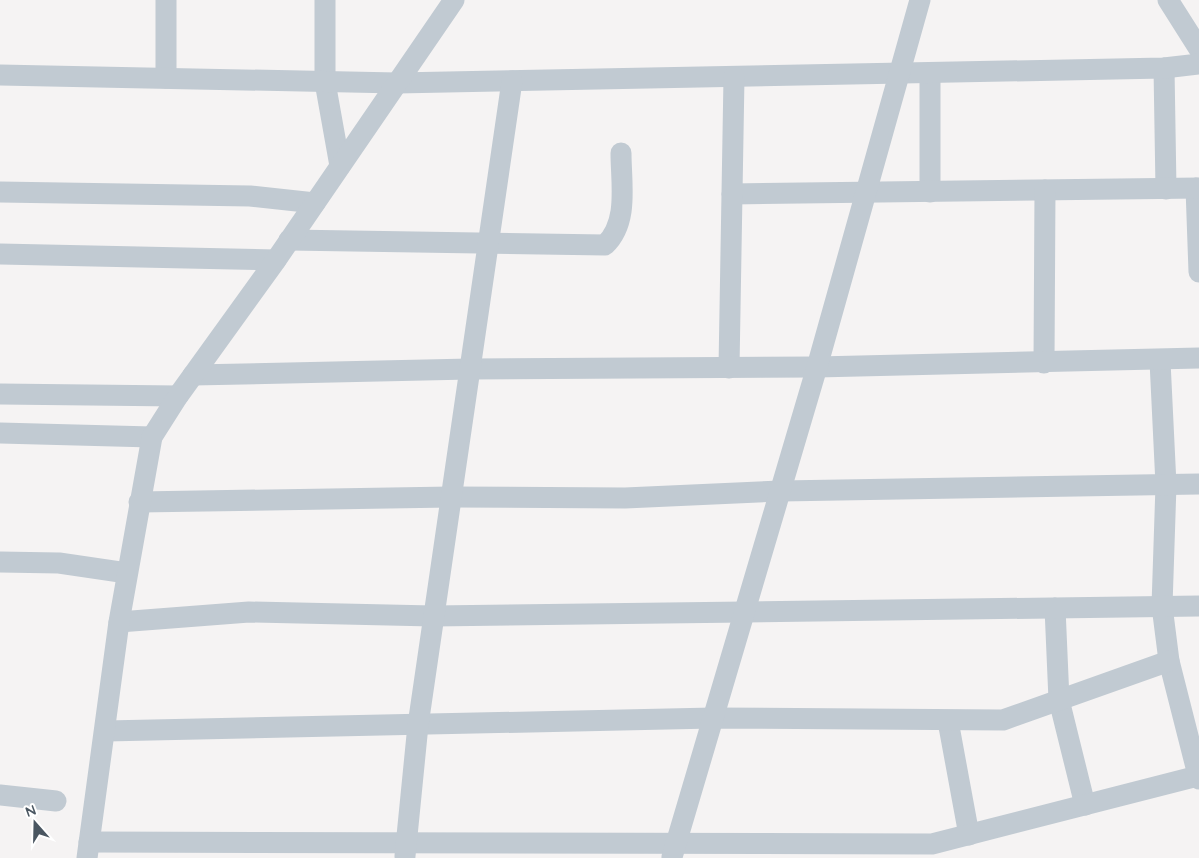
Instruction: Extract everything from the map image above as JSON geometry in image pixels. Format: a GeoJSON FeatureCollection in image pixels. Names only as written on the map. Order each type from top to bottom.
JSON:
{"type":"FeatureCollection","features":[{"type":"Feature","properties":{"kind":"street"},"geometry":{"type":"LineString","coordinates":[[166,0],[166,78]]}},
{"type":"Feature","properties":{"kind":"street"},"geometry":{"type":"LineString","coordinates":[[325,0],[325,82],[340,166]]}},
{"type":"Feature","properties":{"kind":"street"},"geometry":{"type":"LineString","coordinates":[[454,0],[276,260],[178,396],[152,438],[119,622],[106,731],[88,850],[934,851],[969,835],[1199,777],[1190,709],[1169,661],[1162,606],[1166,485],[1160,361]]}},
{"type":"Feature","properties":{"kind":"street"},"geometry":{"type":"LineString","coordinates":[[674,851],[817,367],[920,0]]}},
{"type":"Feature","properties":{"kind":"street"},"geometry":{"type":"LineString","coordinates":[[1168,0],[1199,49]]}},
{"type":"Feature","properties":{"kind":"street"},"geometry":{"type":"LineString","coordinates":[[0,75],[397,83],[1164,68],[1199,64]]}},
{"type":"Feature","properties":{"kind":"street"},"geometry":{"type":"LineString","coordinates":[[1164,68],[1166,189]]}},
{"type":"Feature","properties":{"kind":"street"},"geometry":{"type":"LineString","coordinates":[[930,73],[930,192]]}},
{"type":"Feature","properties":{"kind":"street"},"geometry":{"type":"LineString","coordinates":[[729,368],[734,77]]}},
{"type":"Feature","properties":{"kind":"street"},"geometry":{"type":"LineString","coordinates":[[405,851],[418,724],[433,616],[512,81]]}},
{"type":"Feature","properties":{"kind":"street"},"geometry":{"type":"LineString","coordinates":[[289,240],[605,245],[615,235],[621,219],[621,153]]}},
{"type":"Feature","properties":{"kind":"street"},"geometry":{"type":"LineString","coordinates":[[732,194],[1198,188],[1199,272]]}},
{"type":"Feature","properties":{"kind":"street"},"geometry":{"type":"LineString","coordinates":[[1044,363],[1045,190]]}},
{"type":"Feature","properties":{"kind":"street"},"geometry":{"type":"LineString","coordinates":[[0,192],[250,196],[315,203]]}},
{"type":"Feature","properties":{"kind":"street"},"geometry":{"type":"LineString","coordinates":[[0,254],[276,260]]}},
{"type":"Feature","properties":{"kind":"street"},"geometry":{"type":"LineString","coordinates":[[193,375],[470,369],[817,367],[1160,361],[1199,358]]}},
{"type":"Feature","properties":{"kind":"street"},"geometry":{"type":"LineString","coordinates":[[0,394],[178,396]]}},
{"type":"Feature","properties":{"kind":"street"},"geometry":{"type":"LineString","coordinates":[[0,433],[152,438]]}},
{"type":"Feature","properties":{"kind":"street"},"geometry":{"type":"LineString","coordinates":[[139,502],[451,496],[625,498],[781,491],[1199,484]]}},
{"type":"Feature","properties":{"kind":"street"},"geometry":{"type":"LineString","coordinates":[[0,562],[59,563],[127,573]]}},
{"type":"Feature","properties":{"kind":"street"},"geometry":{"type":"LineString","coordinates":[[119,622],[248,612],[433,616],[1199,606]]}},
{"type":"Feature","properties":{"kind":"street"},"geometry":{"type":"LineString","coordinates":[[1055,608],[1059,700],[1085,805]]}},
{"type":"Feature","properties":{"kind":"street"},"geometry":{"type":"LineString","coordinates":[[106,731],[713,718],[1003,720],[1169,661]]}},
{"type":"Feature","properties":{"kind":"street"},"geometry":{"type":"LineString","coordinates":[[948,721],[969,835]]}},
{"type":"Feature","properties":{"kind":"street"},"geometry":{"type":"LineString","coordinates":[[0,795],[56,801]]}}]}
